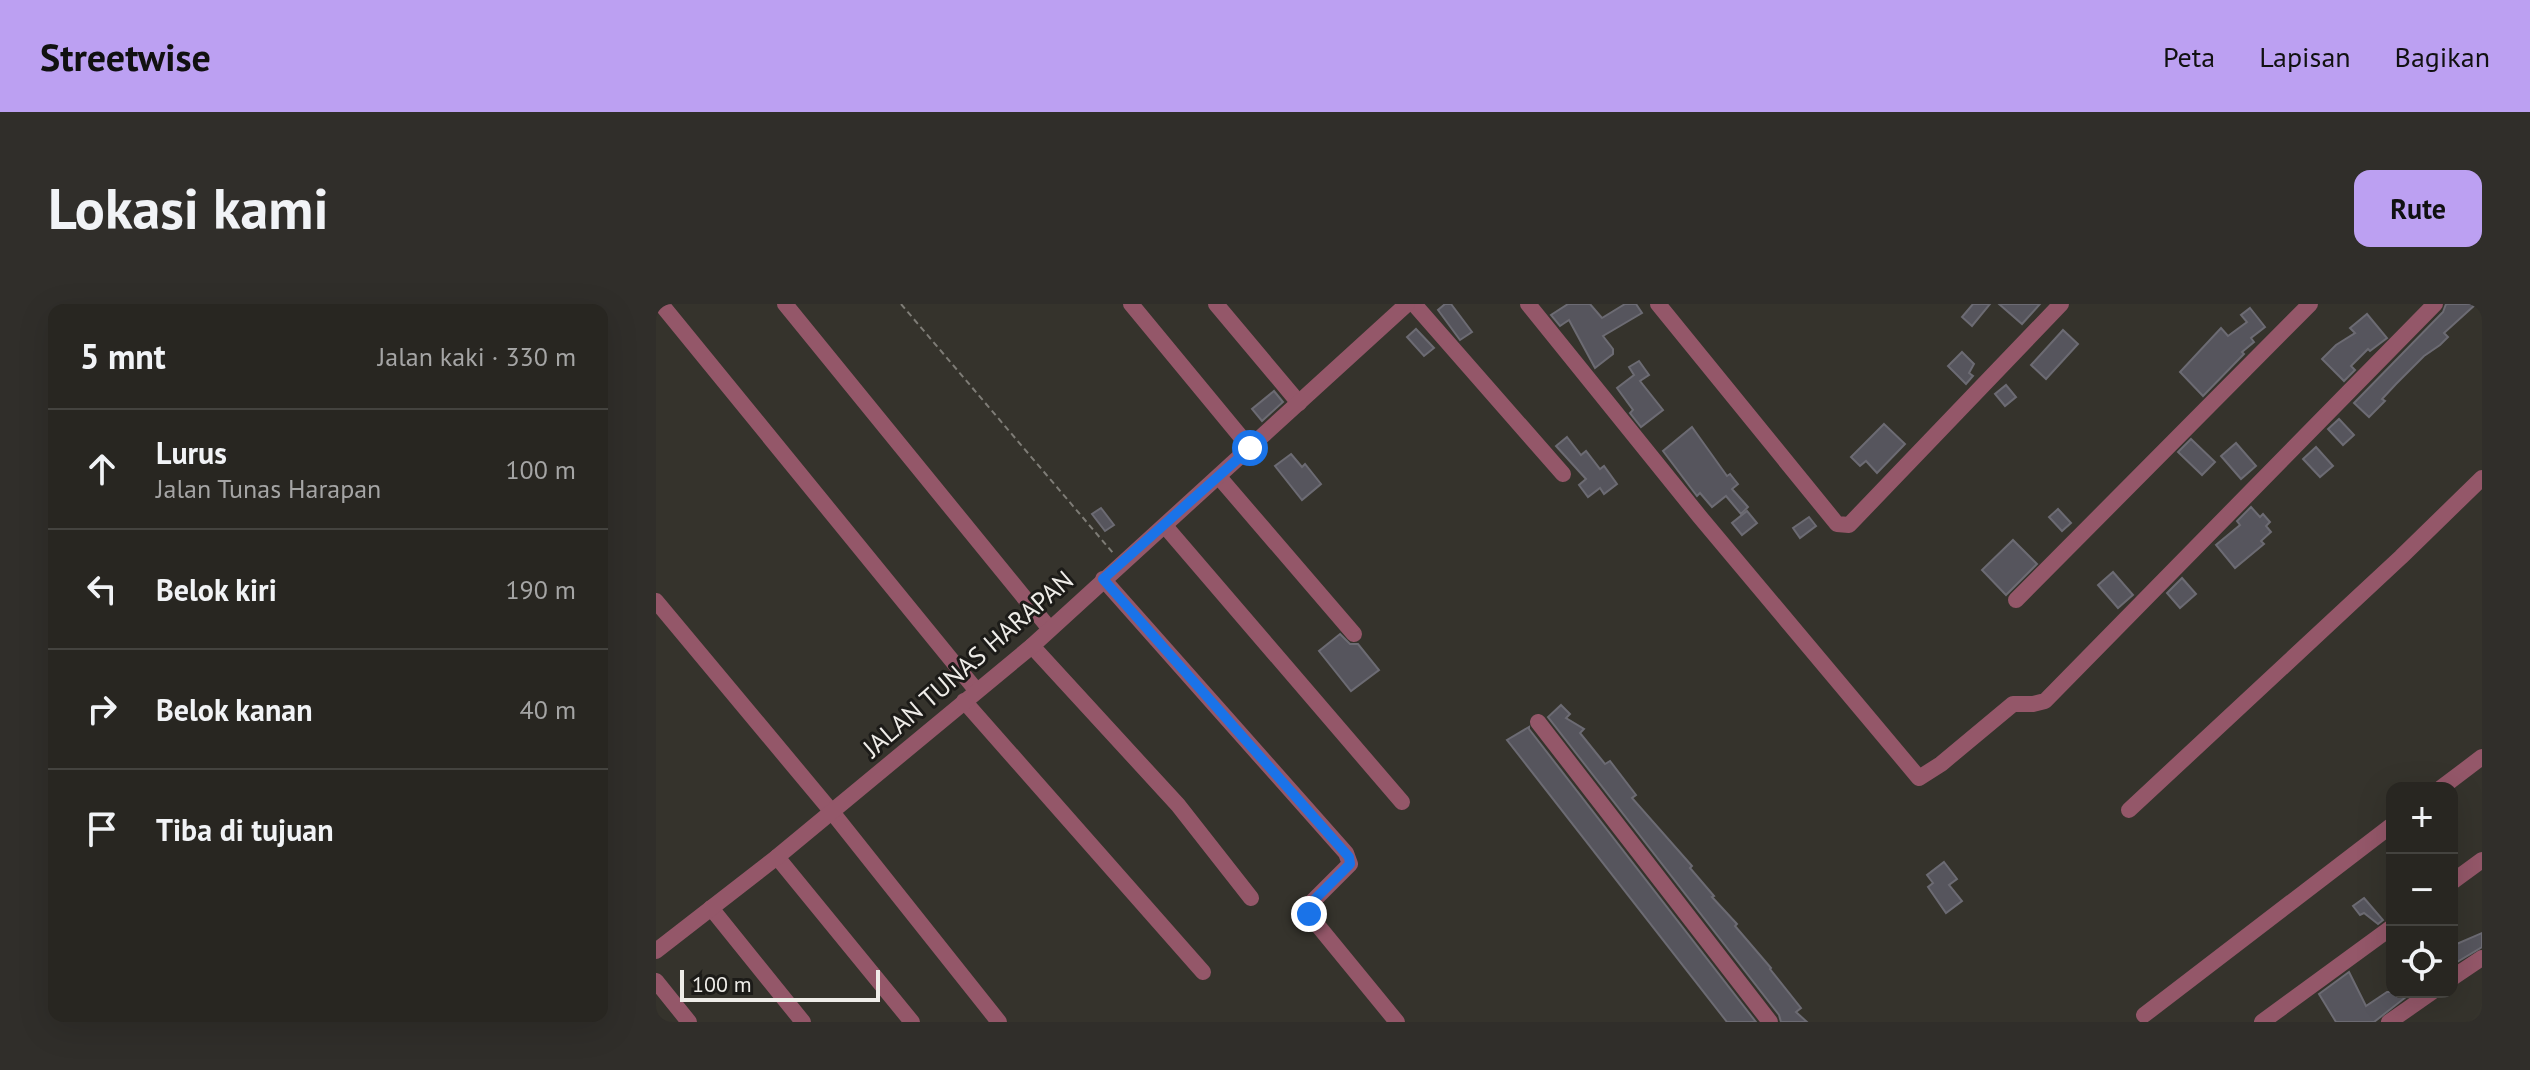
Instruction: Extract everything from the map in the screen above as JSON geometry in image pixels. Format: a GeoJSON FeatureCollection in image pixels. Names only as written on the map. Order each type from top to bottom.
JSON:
{"type":"FeatureCollection","features":[{"type":"Feature","properties":{"kind":"street"},"geometry":{"type":"LineString","coordinates":[[661,304],[970,695],[1203,972]]}},
{"type":"Feature","properties":{"kind":"street"},"geometry":{"type":"LineString","coordinates":[[785,304],[1049,628]]}},
{"type":"Feature","properties":{"kind":"street"},"geometry":{"type":"LineString","coordinates":[[1131,304],[1250,448]]}},
{"type":"Feature","properties":{"kind":"street"},"geometry":{"type":"LineString","coordinates":[[1216,304],[1299,403]]}},
{"type":"Feature","properties":{"kind":"street","name":"JALAN TUNAS HARAPAN"},"geometry":{"type":"LineString","coordinates":[[656,951],[777,857],[1032,646],[1407,304]]}},
{"type":"Feature","properties":{"kind":"street"},"geometry":{"type":"LineString","coordinates":[[1414,304],[1563,474]]}},
{"type":"Feature","properties":{"kind":"street"},"geometry":{"type":"LineString","coordinates":[[1528,304],[1700,517],[1921,778],[2013,704],[2045,701],[2435,304]]}},
{"type":"Feature","properties":{"kind":"street"},"geometry":{"type":"LineString","coordinates":[[1658,304],[1837,524],[1843,526],[1849,525],[2061,304]]}},
{"type":"Feature","properties":{"kind":"street"},"geometry":{"type":"LineString","coordinates":[[2016,600],[2310,304]]}},
{"type":"Feature","properties":{"kind":"street"},"geometry":{"type":"LineString","coordinates":[[1219,477],[1354,634]]}},
{"type":"Feature","properties":{"kind":"street"},"geometry":{"type":"LineString","coordinates":[[2129,810],[2482,478]]}},
{"type":"Feature","properties":{"kind":"street"},"geometry":{"type":"LineString","coordinates":[[1165,526],[1402,802]]}},
{"type":"Feature","properties":{"kind":"street"},"geometry":{"type":"LineString","coordinates":[[1103,579],[1349,857],[1350,864],[1306,911],[1397,1022]]}},
{"type":"Feature","properties":{"kind":"street"},"geometry":{"type":"LineString","coordinates":[[656,601],[832,812],[999,1022]]}},
{"type":"Feature","properties":{"kind":"street"},"geometry":{"type":"LineString","coordinates":[[1032,646],[1178,805],[1251,898]]}},
{"type":"Feature","properties":{"kind":"street"},"geometry":{"type":"LineString","coordinates":[[1538,722],[1770,1022]]}},
{"type":"Feature","properties":{"kind":"street"},"geometry":{"type":"LineString","coordinates":[[2449,782],[2482,757]]}},
{"type":"Feature","properties":{"kind":"street"},"geometry":{"type":"LineString","coordinates":[[2144,1015],[2386,830]]}},
{"type":"Feature","properties":{"kind":"street"},"geometry":{"type":"LineString","coordinates":[[777,857],[912,1022]]}},
{"type":"Feature","properties":{"kind":"street"},"geometry":{"type":"LineString","coordinates":[[2458,878],[2482,860]]}},
{"type":"Feature","properties":{"kind":"street"},"geometry":{"type":"LineString","coordinates":[[711,908],[803,1022]]}},
{"type":"Feature","properties":{"kind":"street"},"geometry":{"type":"LineString","coordinates":[[2262,1022],[2386,931]]}},
{"type":"Feature","properties":{"kind":"street"},"geometry":{"type":"LineString","coordinates":[[2458,974],[2482,958]]}},
{"type":"Feature","properties":{"kind":"street"},"geometry":{"type":"LineString","coordinates":[[656,981],[689,1022]]}},
{"type":"Feature","properties":{"kind":"street"},"geometry":{"type":"LineString","coordinates":[[2389,1022],[2423,998]]}},
{"type":"Feature","properties":{"kind":"path"},"geometry":{"type":"LineString","coordinates":[[901,304],[1122,563]]}},
{"type":"Feature","properties":{"kind":"building"},"geometry":{"type":"Polygon","coordinates":[[[1445,304],[1451,304],[1472,332],[1460,340],[1438,310],[1445,304]]]}},
{"type":"Feature","properties":{"kind":"building"},"geometry":{"type":"Polygon","coordinates":[[[1568,304],[1590,304],[1602,318],[1625,304],[1636,304],[1642,313],[1603,336],[1613,349],[1613,354],[1595,368],[1569,320],[1560,326],[1551,315],[1568,304]]]}},
{"type":"Feature","properties":{"kind":"building"},"geometry":{"type":"Polygon","coordinates":[[[1973,304],[1990,304],[1972,326],[1962,317],[1973,304]]]}},
{"type":"Feature","properties":{"kind":"building"},"geometry":{"type":"Polygon","coordinates":[[[1999,304],[2040,304],[2022,324],[1999,304]]]}},
{"type":"Feature","properties":{"kind":"building"},"geometry":{"type":"Polygon","coordinates":[[[2446,304],[2476,304],[2444,333],[2448,337],[2396,384],[2369,417],[2354,403],[2443,312],[2446,304]]]}},
{"type":"Feature","properties":{"kind":"building"},"geometry":{"type":"Polygon","coordinates":[[[2250,308],[2265,327],[2251,338],[2254,342],[2203,396],[2180,372],[2221,328],[2228,336],[2247,322],[2241,315],[2250,308]]]}},
{"type":"Feature","properties":{"kind":"building"},"geometry":{"type":"Polygon","coordinates":[[[2367,314],[2387,338],[2370,351],[2368,349],[2351,366],[2355,370],[2344,381],[2322,359],[2355,333],[2350,328],[2367,314]]]}},
{"type":"Feature","properties":{"kind":"building"},"geometry":{"type":"Polygon","coordinates":[[[1416,329],[1434,348],[1424,356],[1407,337],[1416,329]]]}},
{"type":"Feature","properties":{"kind":"building"},"geometry":{"type":"Polygon","coordinates":[[[2063,330],[2078,344],[2046,379],[2031,365],[2063,330]]]}},
{"type":"Feature","properties":{"kind":"building"},"geometry":{"type":"Polygon","coordinates":[[[1962,352],[1974,364],[1969,373],[1973,376],[1966,384],[1948,366],[1962,352]]]}},
{"type":"Feature","properties":{"kind":"building"},"geometry":{"type":"Polygon","coordinates":[[[1639,361],[1649,375],[1640,381],[1663,410],[1641,427],[1617,388],[1634,375],[1629,367],[1639,361]]]}},
{"type":"Feature","properties":{"kind":"building"},"geometry":{"type":"Polygon","coordinates":[[[2006,385],[2016,397],[2005,406],[1995,394],[2006,385]]]}},
{"type":"Feature","properties":{"kind":"building"},"geometry":{"type":"Polygon","coordinates":[[[1274,391],[1283,402],[1262,421],[1252,409],[1274,391]]]}},
{"type":"Feature","properties":{"kind":"building"},"geometry":{"type":"Polygon","coordinates":[[[2339,419],[2354,435],[2343,445],[2328,429],[2339,419]]]}},
{"type":"Feature","properties":{"kind":"building"},"geometry":{"type":"Polygon","coordinates":[[[1884,424],[1905,444],[1877,473],[1866,461],[1860,466],[1851,457],[1884,424]]]}},
{"type":"Feature","properties":{"kind":"building"},"geometry":{"type":"Polygon","coordinates":[[[1692,427],[1727,476],[1730,474],[1738,484],[1732,489],[1748,507],[1741,514],[1726,496],[1712,507],[1700,493],[1697,496],[1663,451],[1692,427]]]}},
{"type":"Feature","properties":{"kind":"building"},"geometry":{"type":"Polygon","coordinates":[[[1567,437],[1581,455],[1586,451],[1600,469],[1604,466],[1617,484],[1604,494],[1600,488],[1588,497],[1579,485],[1586,479],[1556,446],[1567,437]]]}},
{"type":"Feature","properties":{"kind":"building"},"geometry":{"type":"Polygon","coordinates":[[[2191,439],[2215,462],[2202,475],[2178,452],[2191,439]]]}},
{"type":"Feature","properties":{"kind":"building"},"geometry":{"type":"Polygon","coordinates":[[[2236,443],[2256,466],[2241,479],[2221,456],[2236,443]]]}},
{"type":"Feature","properties":{"kind":"building"},"geometry":{"type":"Polygon","coordinates":[[[2316,447],[2333,466],[2320,477],[2303,459],[2316,447]]]}},
{"type":"Feature","properties":{"kind":"building"},"geometry":{"type":"Polygon","coordinates":[[[1291,454],[1302,467],[1305,464],[1321,484],[1302,500],[1275,466],[1291,454]]]}},
{"type":"Feature","properties":{"kind":"building"},"geometry":{"type":"Polygon","coordinates":[[[2251,507],[2270,522],[2266,526],[2271,532],[2261,541],[2264,544],[2235,568],[2216,545],[2240,525],[2237,521],[2251,507]]]}},
{"type":"Feature","properties":{"kind":"building"},"geometry":{"type":"Polygon","coordinates":[[[1101,508],[1114,525],[1105,531],[1092,514],[1101,508]]]}},
{"type":"Feature","properties":{"kind":"building"},"geometry":{"type":"Polygon","coordinates":[[[2058,509],[2071,523],[2062,531],[2049,517],[2058,509]]]}},
{"type":"Feature","properties":{"kind":"building"},"geometry":{"type":"Polygon","coordinates":[[[1747,511],[1757,523],[1742,535],[1732,523],[1747,511]]]}},
{"type":"Feature","properties":{"kind":"building"},"geometry":{"type":"Polygon","coordinates":[[[1809,517],[1816,526],[1800,538],[1793,528],[1809,517]]]}},
{"type":"Feature","properties":{"kind":"building"},"geometry":{"type":"Polygon","coordinates":[[[2013,540],[2037,564],[2006,595],[1982,570],[2013,540]]]}},
{"type":"Feature","properties":{"kind":"building"},"geometry":{"type":"Polygon","coordinates":[[[2113,572],[2133,595],[2118,608],[2098,585],[2113,572]]]}},
{"type":"Feature","properties":{"kind":"building"},"geometry":{"type":"Polygon","coordinates":[[[2182,578],[2196,594],[2180,608],[2167,593],[2182,578]]]}},
{"type":"Feature","properties":{"kind":"building"},"geometry":{"type":"Polygon","coordinates":[[[1340,634],[1350,644],[1358,644],[1379,670],[1351,691],[1319,651],[1340,634]]]}},
{"type":"Feature","properties":{"kind":"building"},"geometry":{"type":"Polygon","coordinates":[[[1561,705],[1570,714],[1566,718],[1584,729],[1580,733],[1605,764],[1610,761],[1636,795],[1632,798],[1692,866],[1690,868],[1712,897],[1737,924],[1735,926],[1801,1008],[1796,1012],[1807,1022],[1781,1022],[1779,1015],[1548,717],[1561,705]]]}},
{"type":"Feature","properties":{"kind":"building"},"geometry":{"type":"Polygon","coordinates":[[[1529,727],[1756,1022],[1727,1022],[1507,740],[1529,727]]]}},
{"type":"Feature","properties":{"kind":"building"},"geometry":{"type":"Polygon","coordinates":[[[1944,862],[1957,879],[1949,885],[1962,901],[1946,913],[1928,887],[1933,883],[1927,875],[1944,862]]]}},
{"type":"Feature","properties":{"kind":"building"},"geometry":{"type":"Polygon","coordinates":[[[2364,898],[2383,920],[2378,924],[2364,913],[2360,915],[2353,906],[2364,898]]]}},
{"type":"Feature","properties":{"kind":"building"},"geometry":{"type":"Polygon","coordinates":[[[2482,933],[2482,947],[2458,961],[2458,943],[2482,933]]]}},
{"type":"Feature","properties":{"kind":"building"},"geometry":{"type":"Polygon","coordinates":[[[2349,972],[2366,1006],[2386,993],[2386,998],[2405,998],[2374,1022],[2336,1022],[2319,994],[2349,972]]]}},
{"type":"Feature","properties":{"kind":"route"},"geometry":{"type":"LineString","coordinates":[[1250,448],[1103,579],[1349,857],[1350,864],[1307,907],[1309,914]]}}]}
